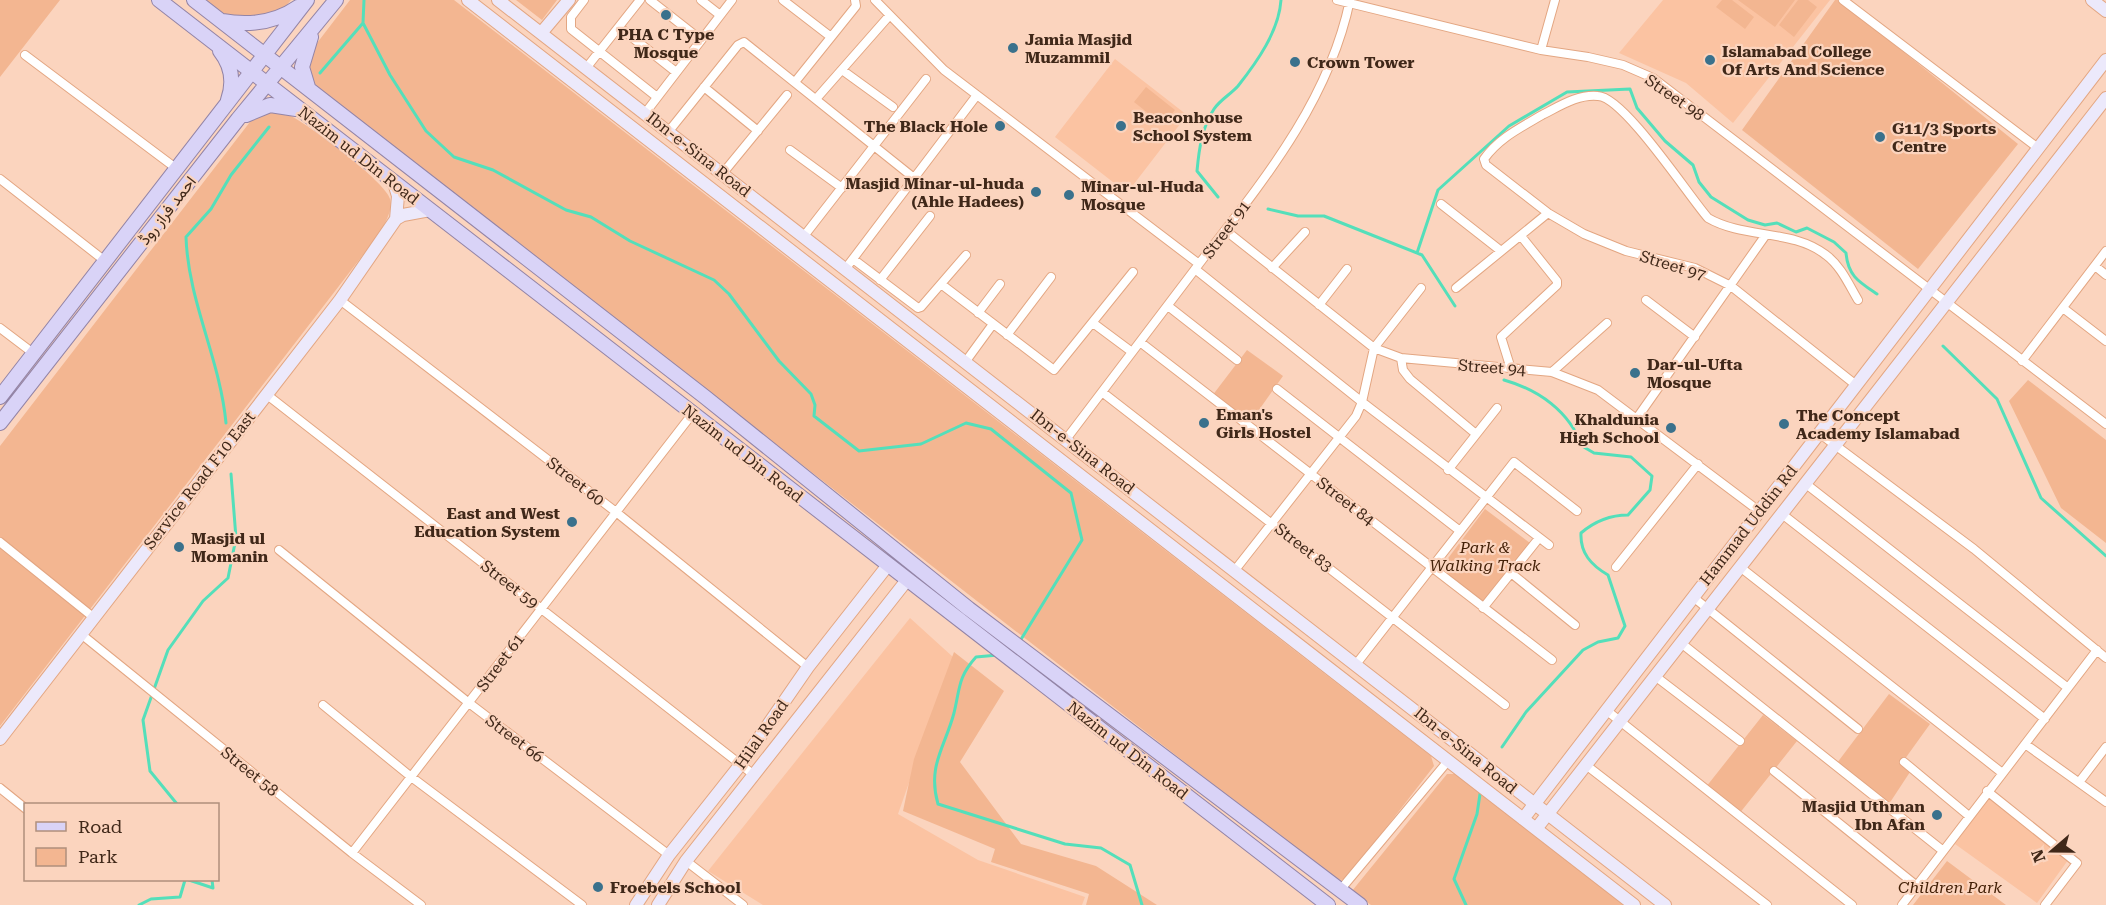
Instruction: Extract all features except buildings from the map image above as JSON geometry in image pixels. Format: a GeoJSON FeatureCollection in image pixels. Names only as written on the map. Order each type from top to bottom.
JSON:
{"type":"FeatureCollection","features":[{"type":"Feature","properties":{"kind":"main road","name":"Nazim ud Din Road"},"geometry":{"type":"LineString","coordinates":[[159,0],[907,579],[987,644],[1024,669],[1328,905]]}},
{"type":"Feature","properties":{"kind":"main road","name":"Nazim ud Din Road"},"geometry":{"type":"LineString","coordinates":[[194,0],[505,242],[969,609],[1360,905]]}},
{"type":"Feature","properties":{"kind":"main road","name":"احمد فراز روڈ"},"geometry":{"type":"LineString","coordinates":[[0,423],[238,119],[336,0]]}},
{"type":"Feature","properties":{"kind":"main road"},"geometry":{"type":"LineString","coordinates":[[220,20],[247,24],[273,20],[305,2]]}},
{"type":"Feature","properties":{"kind":"main road","name":"احمد فراز روڈ"},"geometry":{"type":"LineString","coordinates":[[0,397],[305,2]]}},
{"type":"Feature","properties":{"kind":"main road"},"geometry":{"type":"LineString","coordinates":[[310,91],[304,80],[302,67],[315,27]]}},
{"type":"Feature","properties":{"kind":"main road"},"geometry":{"type":"LineString","coordinates":[[208,38],[223,55],[231,72],[232,88],[227,105]]}},
{"type":"Feature","properties":{"kind":"main road"},"geometry":{"type":"LineString","coordinates":[[238,119],[256,109],[270,105],[286,106],[304,112]]}},
{"type":"Feature","properties":{"kind":"main road"},"geometry":{"type":"LineString","coordinates":[[494,259],[505,242]]}},
{"type":"Feature","properties":{"kind":"main road"},"geometry":{"type":"LineString","coordinates":[[781,482],[792,468]]}},
{"type":"Feature","properties":{"kind":"main road"},"geometry":{"type":"LineString","coordinates":[[962,622],[969,609]]}},
{"type":"Feature","properties":{"kind":"main road"},"geometry":{"type":"LineString","coordinates":[[1293,878],[1304,863]]}},
{"type":"Feature","properties":{"kind":"street","name":"Ibn-e-Sina Road"},"geometry":{"type":"LineString","coordinates":[[468,0],[1634,905]]}},
{"type":"Feature","properties":{"kind":"street","name":"Ibn-e-Sina Road"},"geometry":{"type":"LineString","coordinates":[[498,0],[804,236],[850,264],[966,361],[1357,663],[1533,804],[1665,905]]}},
{"type":"Feature","properties":{"kind":"street"},"geometry":{"type":"LineString","coordinates":[[542,32],[569,0]]}},
{"type":"Feature","properties":{"kind":"street"},"geometry":{"type":"LineString","coordinates":[[584,0],[571,17],[570,27],[657,98]]}},
{"type":"Feature","properties":{"kind":"street"},"geometry":{"type":"LineString","coordinates":[[587,67],[640,0]]}},
{"type":"Feature","properties":{"kind":"street"},"geometry":{"type":"LineString","coordinates":[[650,0],[701,40]]}},
{"type":"Feature","properties":{"kind":"street"},"geometry":{"type":"LineString","coordinates":[[701,0],[720,15]]}},
{"type":"Feature","properties":{"kind":"street"},"geometry":{"type":"LineString","coordinates":[[646,112],[732,0]]}},
{"type":"Feature","properties":{"kind":"street"},"geometry":{"type":"LineString","coordinates":[[783,0],[831,37]]}},
{"type":"Feature","properties":{"kind":"street"},"geometry":{"type":"LineString","coordinates":[[795,82],[856,6],[855,0]]}},
{"type":"Feature","properties":{"kind":"street","name":"Street 98"},"geometry":{"type":"LineString","coordinates":[[1337,0],[1350,1],[1541,50],[1611,62],[1653,78],[2106,424]]}},
{"type":"Feature","properties":{"kind":"street"},"geometry":{"type":"LineString","coordinates":[[1541,50],[1555,0]]}},
{"type":"Feature","properties":{"kind":"street"},"geometry":{"type":"LineString","coordinates":[[1844,0],[2038,148]]}},
{"type":"Feature","properties":{"kind":"street"},"geometry":{"type":"LineString","coordinates":[[2092,0],[2106,11]]}},
{"type":"Feature","properties":{"kind":"street","name":"Street 91"},"geometry":{"type":"LineString","coordinates":[[1065,437],[1102,392],[1284,151],[1317,95],[1332,64],[1350,1]]}},
{"type":"Feature","properties":{"kind":"street"},"geometry":{"type":"LineString","coordinates":[[881,2],[889,16],[944,70],[1197,267],[1448,470],[1549,545]]}},
{"type":"Feature","properties":{"kind":"street"},"geometry":{"type":"LineString","coordinates":[[816,99],[889,16]]}},
{"type":"Feature","properties":{"kind":"street"},"geometry":{"type":"LineString","coordinates":[[619,27],[676,72]]}},
{"type":"Feature","properties":{"kind":"street"},"geometry":{"type":"LineString","coordinates":[[543,58],[555,42]]}},
{"type":"Feature","properties":{"kind":"street"},"geometry":{"type":"LineString","coordinates":[[669,130],[738,45],[744,42],[914,178]]}},
{"type":"Feature","properties":{"kind":"street"},"geometry":{"type":"LineString","coordinates":[[26,55],[177,169]]}},
{"type":"Feature","properties":{"kind":"street","name":"Hammad Uddin Rd"},"geometry":{"type":"LineString","coordinates":[[1522,819],[2106,60]]}},
{"type":"Feature","properties":{"kind":"street"},"geometry":{"type":"LineString","coordinates":[[842,69],[893,107]]}},
{"type":"Feature","properties":{"kind":"street"},"geometry":{"type":"LineString","coordinates":[[804,236],[926,79]]}},
{"type":"Feature","properties":{"kind":"street"},"geometry":{"type":"LineString","coordinates":[[704,87],[758,131]]}},
{"type":"Feature","properties":{"kind":"street"},"geometry":{"type":"LineString","coordinates":[[723,173],[787,95]]}},
{"type":"Feature","properties":{"kind":"street"},"geometry":{"type":"LineString","coordinates":[[966,255],[918,308],[880,280],[850,264],[977,95]]}},
{"type":"Feature","properties":{"kind":"street","name":"Street 97"},"geometry":{"type":"LineString","coordinates":[[1765,236],[1727,227],[1708,218],[1627,114],[1617,103],[1599,96],[1573,100],[1545,114],[1506,136],[1484,159],[1486,165],[1548,213],[1605,243],[1695,268],[1731,286],[1856,385]]}},
{"type":"Feature","properties":{"kind":"street","name":"Hammad Uddin Rd"},"geometry":{"type":"LineString","coordinates":[[1536,829],[2106,98]]}},
{"type":"Feature","properties":{"kind":"street"},"geometry":{"type":"LineString","coordinates":[[790,150],[842,188]]}},
{"type":"Feature","properties":{"kind":"street"},"geometry":{"type":"LineString","coordinates":[[0,179],[105,261]]}},
{"type":"Feature","properties":{"kind":"street"},"geometry":{"type":"LineString","coordinates":[[394,183],[398,196],[396,219]]}},
{"type":"Feature","properties":{"kind":"street"},"geometry":{"type":"LineString","coordinates":[[1441,204],[1501,251]]}},
{"type":"Feature","properties":{"kind":"street"},"geometry":{"type":"LineString","coordinates":[[396,219],[403,215],[430,210]]}},
{"type":"Feature","properties":{"kind":"street"},"geometry":{"type":"LineString","coordinates":[[1456,288],[1548,213]]}},
{"type":"Feature","properties":{"kind":"street"},"geometry":{"type":"LineString","coordinates":[[880,280],[930,216]]}},
{"type":"Feature","properties":{"kind":"street","name":"Service Road F10 East"},"geometry":{"type":"LineString","coordinates":[[0,739],[340,300],[396,219]]}},
{"type":"Feature","properties":{"kind":"street","name":"Street 94"},"geometry":{"type":"LineString","coordinates":[[1225,230],[1374,348],[1401,358],[1552,372],[1598,390],[1759,511]]}},
{"type":"Feature","properties":{"kind":"street"},"geometry":{"type":"LineString","coordinates":[[1272,268],[1305,232]]}},
{"type":"Feature","properties":{"kind":"street"},"geometry":{"type":"LineString","coordinates":[[1511,369],[1501,337],[1557,285],[1557,281],[1521,236]]}},
{"type":"Feature","properties":{"kind":"street"},"geometry":{"type":"LineString","coordinates":[[1637,418],[1765,236],[1787,238],[1825,253],[1836,264],[1858,300]]}},
{"type":"Feature","properties":{"kind":"street"},"geometry":{"type":"LineString","coordinates":[[2022,361],[2106,251]]}},
{"type":"Feature","properties":{"kind":"street"},"geometry":{"type":"LineString","coordinates":[[2095,266],[2106,275]]}},
{"type":"Feature","properties":{"kind":"street"},"geometry":{"type":"LineString","coordinates":[[1319,305],[1347,269]]}},
{"type":"Feature","properties":{"kind":"street"},"geometry":{"type":"LineString","coordinates":[[941,284],[1053,370],[1133,272]]}},
{"type":"Feature","properties":{"kind":"street"},"geometry":{"type":"LineString","coordinates":[[1007,335],[1051,276]]}},
{"type":"Feature","properties":{"kind":"street"},"geometry":{"type":"LineString","coordinates":[[978,313],[1000,284]]}},
{"type":"Feature","properties":{"kind":"street"},"geometry":{"type":"LineString","coordinates":[[1235,570],[1356,416],[1362,402],[1374,348],[1421,288]]}},
{"type":"Feature","properties":{"kind":"street","name":"Street 60"},"geometry":{"type":"LineString","coordinates":[[340,300],[616,512],[808,667]]}},
{"type":"Feature","properties":{"kind":"street"},"geometry":{"type":"LineString","coordinates":[[1646,300],[1695,337]]}},
{"type":"Feature","properties":{"kind":"street"},"geometry":{"type":"LineString","coordinates":[[1167,306],[1237,360]]}},
{"type":"Feature","properties":{"kind":"street"},"geometry":{"type":"LineString","coordinates":[[2063,308],[2106,341]]}},
{"type":"Feature","properties":{"kind":"street"},"geometry":{"type":"LineString","coordinates":[[1093,323],[1132,352]]}},
{"type":"Feature","properties":{"kind":"street"},"geometry":{"type":"LineString","coordinates":[[1552,372],[1607,323]]}},
{"type":"Feature","properties":{"kind":"street"},"geometry":{"type":"LineString","coordinates":[[966,361],[993,324]]}},
{"type":"Feature","properties":{"kind":"street"},"geometry":{"type":"LineString","coordinates":[[0,328],[33,353]]}},
{"type":"Feature","properties":{"kind":"street","name":"Street 84"},"geometry":{"type":"LineString","coordinates":[[1140,342],[1552,660]]}},
{"type":"Feature","properties":{"kind":"street"},"geometry":{"type":"LineString","coordinates":[[1401,358],[1403,370],[1410,379],[1476,434]]}},
{"type":"Feature","properties":{"kind":"street"},"geometry":{"type":"LineString","coordinates":[[1277,389],[1460,531]]}},
{"type":"Feature","properties":{"kind":"street","name":"Street 83"},"geometry":{"type":"LineString","coordinates":[[1102,392],[1393,616],[1504,705]]}},
{"type":"Feature","properties":{"kind":"street","name":"Street 59"},"geometry":{"type":"LineString","coordinates":[[266,394],[754,775]]}},
{"type":"Feature","properties":{"kind":"street"},"geometry":{"type":"LineString","coordinates":[[1448,470],[1497,408]]}},
{"type":"Feature","properties":{"kind":"street","name":"Street 61"},"geometry":{"type":"LineString","coordinates":[[351,853],[693,413]]}},
{"type":"Feature","properties":{"kind":"street"},"geometry":{"type":"LineString","coordinates":[[1819,433],[1974,549],[2106,658]]}},
{"type":"Feature","properties":{"kind":"street"},"geometry":{"type":"LineString","coordinates":[[1050,452],[1065,437]]}},
{"type":"Feature","properties":{"kind":"street"},"geometry":{"type":"LineString","coordinates":[[1357,663],[1514,462],[1577,511]]}},
{"type":"Feature","properties":{"kind":"street"},"geometry":{"type":"LineString","coordinates":[[1616,567],[1698,464]]}},
{"type":"Feature","properties":{"kind":"street"},"geometry":{"type":"LineString","coordinates":[[1806,483],[2068,688]]}},
{"type":"Feature","properties":{"kind":"street"},"geometry":{"type":"LineString","coordinates":[[1782,514],[2045,718]]}},
{"type":"Feature","properties":{"kind":"street"},"geometry":{"type":"LineString","coordinates":[[1483,608],[1539,538]]}},
{"type":"Feature","properties":{"kind":"street"},"geometry":{"type":"LineString","coordinates":[[0,542],[93,617]]}},
{"type":"Feature","properties":{"kind":"street","name":"Street 66"},"geometry":{"type":"LineString","coordinates":[[279,550],[469,704],[669,855]]}},
{"type":"Feature","properties":{"kind":"street","name":"Hilal Road"},"geometry":{"type":"LineString","coordinates":[[636,905],[669,855],[741,764],[808,667],[888,565]]}},
{"type":"Feature","properties":{"kind":"street"},"geometry":{"type":"LineString","coordinates":[[1740,567],[2001,772]]}},
{"type":"Feature","properties":{"kind":"street"},"geometry":{"type":"LineString","coordinates":[[1511,573],[1575,625]]}},
{"type":"Feature","properties":{"kind":"street","name":"Hilal Road"},"geometry":{"type":"LineString","coordinates":[[658,905],[686,861],[907,579]]}},
{"type":"Feature","properties":{"kind":"street"},"geometry":{"type":"LineString","coordinates":[[1693,597],[1858,729]]}},
{"type":"Feature","properties":{"kind":"street","name":"Street 58"},"geometry":{"type":"LineString","coordinates":[[81,633],[351,853],[421,905]]}},
{"type":"Feature","properties":{"kind":"street"},"geometry":{"type":"LineString","coordinates":[[1681,644],[1942,850]]}},
{"type":"Feature","properties":{"kind":"street"},"geometry":{"type":"LineString","coordinates":[[1902,905],[2001,772],[2097,650]]}},
{"type":"Feature","properties":{"kind":"street"},"geometry":{"type":"LineString","coordinates":[[1655,676],[1740,741]]}},
{"type":"Feature","properties":{"kind":"street"},"geometry":{"type":"LineString","coordinates":[[323,705],[410,776],[582,905]]}},
{"type":"Feature","properties":{"kind":"street"},"geometry":{"type":"LineString","coordinates":[[1606,710],[1852,905]]}},
{"type":"Feature","properties":{"kind":"street"},"geometry":{"type":"LineString","coordinates":[[1405,727],[1418,712]]}},
{"type":"Feature","properties":{"kind":"street"},"geometry":{"type":"LineString","coordinates":[[2025,744],[2080,781],[2106,802]]}},
{"type":"Feature","properties":{"kind":"street"},"geometry":{"type":"LineString","coordinates":[[2080,781],[2106,747]]}},
{"type":"Feature","properties":{"kind":"street"},"geometry":{"type":"LineString","coordinates":[[1341,889],[1448,760]]}},
{"type":"Feature","properties":{"kind":"street"},"geometry":{"type":"LineString","coordinates":[[1904,762],[1969,816]]}},
{"type":"Feature","properties":{"kind":"street"},"geometry":{"type":"LineString","coordinates":[[1586,765],[1767,905]]}},
{"type":"Feature","properties":{"kind":"street"},"geometry":{"type":"LineString","coordinates":[[1774,771],[1917,886]]}},
{"type":"Feature","properties":{"kind":"street"},"geometry":{"type":"LineString","coordinates":[[0,788],[24,806]]}},
{"type":"Feature","properties":{"kind":"street"},"geometry":{"type":"LineString","coordinates":[[1987,791],[2077,863],[2045,905]]}},
{"type":"Feature","properties":{"kind":"street"},"geometry":{"type":"LineString","coordinates":[[686,861],[744,905]]}},
{"type":"Feature","properties":{"kind":"shaded area","name":"Islamabad College Of Arts And Science"},"geometry":{"type":"Polygon","coordinates":[[[1663,0],[1830,0],[1733,123],[1686,83],[1619,53],[1663,0]]]}},
{"type":"Feature","properties":{"kind":"shaded area","name":"Beaconhouse School System"},"geometry":{"type":"Polygon","coordinates":[[[1115,59],[1187,115],[1127,193],[1055,137],[1115,59]]]}},
{"type":"Feature","properties":{"kind":"shaded area"},"geometry":{"type":"Polygon","coordinates":[[[910,618],[953,657],[898,814],[978,860],[1085,897],[1082,905],[763,905],[708,871],[910,618]]]}},
{"type":"Feature","properties":{"kind":"shaded area"},"geometry":{"type":"Polygon","coordinates":[[[1989,797],[2071,856],[2037,903],[1955,844],[1989,797]]]}},
{"type":"Feature","properties":{"kind":"green space"},"geometry":{"type":"Polygon","coordinates":[[[0,0],[60,0],[0,77],[0,0]]]}},
{"type":"Feature","properties":{"kind":"green space"},"geometry":{"type":"Polygon","coordinates":[[[202,0],[291,0],[278,11],[262,19],[234,21],[216,12],[202,0]]]}},
{"type":"Feature","properties":{"kind":"green space"},"geometry":{"type":"Polygon","coordinates":[[[350,0],[454,0],[1431,756],[1434,766],[1347,878],[1341,880],[1334,877],[1253,815],[449,191],[307,78],[314,47],[350,0]]]}},
{"type":"Feature","properties":{"kind":"green space"},"geometry":{"type":"Polygon","coordinates":[[[516,0],[557,0],[542,20],[516,0]]]}},
{"type":"Feature","properties":{"kind":"green space"},"geometry":{"type":"Polygon","coordinates":[[[1722,0],[1732,0],[1754,17],[1745,29],[1716,7],[1722,0]]]}},
{"type":"Feature","properties":{"kind":"green space"},"geometry":{"type":"Polygon","coordinates":[[[1738,0],[1795,0],[1775,27],[1738,0]]]}},
{"type":"Feature","properties":{"kind":"green space"},"geometry":{"type":"Polygon","coordinates":[[[1798,0],[1808,0],[1817,7],[1794,37],[1779,25],[1798,0]]]}},
{"type":"Feature","properties":{"kind":"green space","name":"G11/3 Sports Centre"},"geometry":{"type":"Polygon","coordinates":[[[1835,0],[1839,0],[2018,144],[1918,269],[1742,130],[1835,0]]]}},
{"type":"Feature","properties":{"kind":"green space"},"geometry":{"type":"Polygon","coordinates":[[[1146,87],[1175,110],[1163,125],[1134,102],[1146,87]]]}},
{"type":"Feature","properties":{"kind":"green space"},"geometry":{"type":"Polygon","coordinates":[[[269,109],[300,121],[346,154],[375,180],[390,199],[386,221],[379,234],[0,726],[0,446],[253,118],[269,109]]]}},
{"type":"Feature","properties":{"kind":"green space"},"geometry":{"type":"Polygon","coordinates":[[[1247,350],[1283,376],[1249,424],[1212,396],[1247,350]]]}},
{"type":"Feature","properties":{"kind":"green space"},"geometry":{"type":"Polygon","coordinates":[[[2028,380],[2106,440],[2106,543],[2061,508],[2009,401],[2028,380]]]}},
{"type":"Feature","properties":{"kind":"green space","name":"Park & Walking Track"},"geometry":{"type":"Polygon","coordinates":[[[1485,509],[1530,543],[1484,603],[1440,569],[1485,509]]]}},
{"type":"Feature","properties":{"kind":"green space"},"geometry":{"type":"Polygon","coordinates":[[[954,652],[1004,691],[960,762],[1021,844],[1096,866],[1157,905],[1086,905],[1089,894],[991,862],[995,849],[903,811],[914,759],[954,652]]]}},
{"type":"Feature","properties":{"kind":"green space"},"geometry":{"type":"Polygon","coordinates":[[[1889,694],[1930,724],[1902,763],[1910,772],[1889,804],[1837,763],[1889,694]]]}},
{"type":"Feature","properties":{"kind":"green space"},"geometry":{"type":"Polygon","coordinates":[[[1763,715],[1797,741],[1739,814],[1706,787],[1763,715]]]}},
{"type":"Feature","properties":{"kind":"green space"},"geometry":{"type":"Polygon","coordinates":[[[1447,774],[1456,774],[1626,905],[1371,905],[1352,891],[1447,774]]]}},
{"type":"Feature","properties":{"kind":"green space","name":"Children Park"},"geometry":{"type":"Polygon","coordinates":[[[1947,861],[2006,905],[1913,905],[1947,861]]]}},
{"type":"Feature","properties":{"kind":"waterway"},"geometry":{"type":"LineString","coordinates":[[364,0],[363,23],[390,75],[426,131],[454,157],[493,170],[566,210],[591,217],[630,241],[714,280],[729,294],[779,361],[811,394],[815,405],[814,416],[859,451],[921,444],[966,423],[991,429],[1071,493],[1082,540],[1020,641]]}},
{"type":"Feature","properties":{"kind":"waterway"},"geometry":{"type":"LineString","coordinates":[[1218,197],[1197,171],[1204,131],[1214,109],[1238,86],[1266,46],[1276,23],[1281,0]]}},
{"type":"Feature","properties":{"kind":"waterway"},"geometry":{"type":"LineString","coordinates":[[320,73],[363,23]]}},
{"type":"Feature","properties":{"kind":"waterway"},"geometry":{"type":"LineString","coordinates":[[1417,253],[1438,190],[1509,126],[1567,92],[1630,89],[1637,108],[1665,141],[1693,165],[1699,182],[1711,197],[1748,220],[1765,225],[1777,223],[1796,232],[1807,228],[1834,242],[1846,253],[1849,267],[1856,278],[1877,294]]}},
{"type":"Feature","properties":{"kind":"waterway"},"geometry":{"type":"LineString","coordinates":[[226,423],[218,376],[192,284],[186,237],[211,209],[231,175],[269,127]]}},
{"type":"Feature","properties":{"kind":"waterway"},"geometry":{"type":"LineString","coordinates":[[1268,209],[1298,216],[1324,216],[1422,255],[1455,306]]}},
{"type":"Feature","properties":{"kind":"waterway"},"geometry":{"type":"LineString","coordinates":[[1943,346],[1997,399],[2041,498],[2106,556]]}},
{"type":"Feature","properties":{"kind":"waterway"},"geometry":{"type":"LineString","coordinates":[[1502,747],[1526,712],[1583,650],[1598,642],[1618,638],[1625,626],[1608,575],[1588,558],[1582,547],[1581,533],[1603,520],[1628,515],[1650,490],[1652,476],[1631,457],[1594,453],[1582,446],[1561,412],[1541,396],[1504,380]]}},
{"type":"Feature","properties":{"kind":"waterway"},"geometry":{"type":"LineString","coordinates":[[176,803],[150,771],[143,720],[168,650],[203,601],[228,578],[236,538],[231,474]]}},
{"type":"Feature","properties":{"kind":"waterway"},"geometry":{"type":"LineString","coordinates":[[998,655],[976,657],[963,677],[936,767],[935,791],[938,804],[1065,844],[1101,848],[1130,865],[1142,905]]}},
{"type":"Feature","properties":{"kind":"waterway"},"geometry":{"type":"LineString","coordinates":[[1466,905],[1454,879],[1477,814],[1480,794]]}},
{"type":"Feature","properties":{"kind":"waterway"},"geometry":{"type":"LineString","coordinates":[[139,905],[151,899],[180,897],[185,881]]}},
{"type":"Feature","properties":{"kind":"waterway"},"geometry":{"type":"LineString","coordinates":[[192,881],[213,888],[212,881]]}},
{"type":"Feature","properties":{"kind":"place","name":"PHA C Type Mosque"},"geometry":{"type":"Point","coordinates":[666,15]}},
{"type":"Feature","properties":{"kind":"place","name":"Jamia Masjid Muzammil"},"geometry":{"type":"Point","coordinates":[1013,48]}},
{"type":"Feature","properties":{"kind":"place","name":"Islamabad College Of Arts And Science"},"geometry":{"type":"Point","coordinates":[1710,60]}},
{"type":"Feature","properties":{"kind":"place","name":"Crown Tower"},"geometry":{"type":"Point","coordinates":[1295,62]}},
{"type":"Feature","properties":{"kind":"place","name":"The Black Hole"},"geometry":{"type":"Point","coordinates":[1000,126]}},
{"type":"Feature","properties":{"kind":"place","name":"Beaconhouse School System"},"geometry":{"type":"Point","coordinates":[1121,126]}},
{"type":"Feature","properties":{"kind":"place","name":"G11/3 Sports Centre"},"geometry":{"type":"Point","coordinates":[1880,137]}},
{"type":"Feature","properties":{"kind":"place","name":"Masjid Minar-ul-huda (Ahle Hadees)"},"geometry":{"type":"Point","coordinates":[1036,192]}},
{"type":"Feature","properties":{"kind":"place","name":"Minar-ul-Huda Mosque"},"geometry":{"type":"Point","coordinates":[1069,195]}},
{"type":"Feature","properties":{"kind":"place","name":"Dar-ul-Ufta Mosque"},"geometry":{"type":"Point","coordinates":[1635,373]}},
{"type":"Feature","properties":{"kind":"place","name":"Eman's Girls Hostel"},"geometry":{"type":"Point","coordinates":[1204,423]}},
{"type":"Feature","properties":{"kind":"place","name":"The Concept Academy Islamabad"},"geometry":{"type":"Point","coordinates":[1784,424]}},
{"type":"Feature","properties":{"kind":"place","name":"Khaldunia High School"},"geometry":{"type":"Point","coordinates":[1671,428]}},
{"type":"Feature","properties":{"kind":"place","name":"East and West Education System"},"geometry":{"type":"Point","coordinates":[572,522]}},
{"type":"Feature","properties":{"kind":"place","name":"Masjid ul Momanin"},"geometry":{"type":"Point","coordinates":[179,547]}},
{"type":"Feature","properties":{"kind":"place","name":"Masjid Uthman Ibn Afan"},"geometry":{"type":"Point","coordinates":[1937,815]}},
{"type":"Feature","properties":{"kind":"place","name":"Froebels School"},"geometry":{"type":"Point","coordinates":[598,887]}}]}
